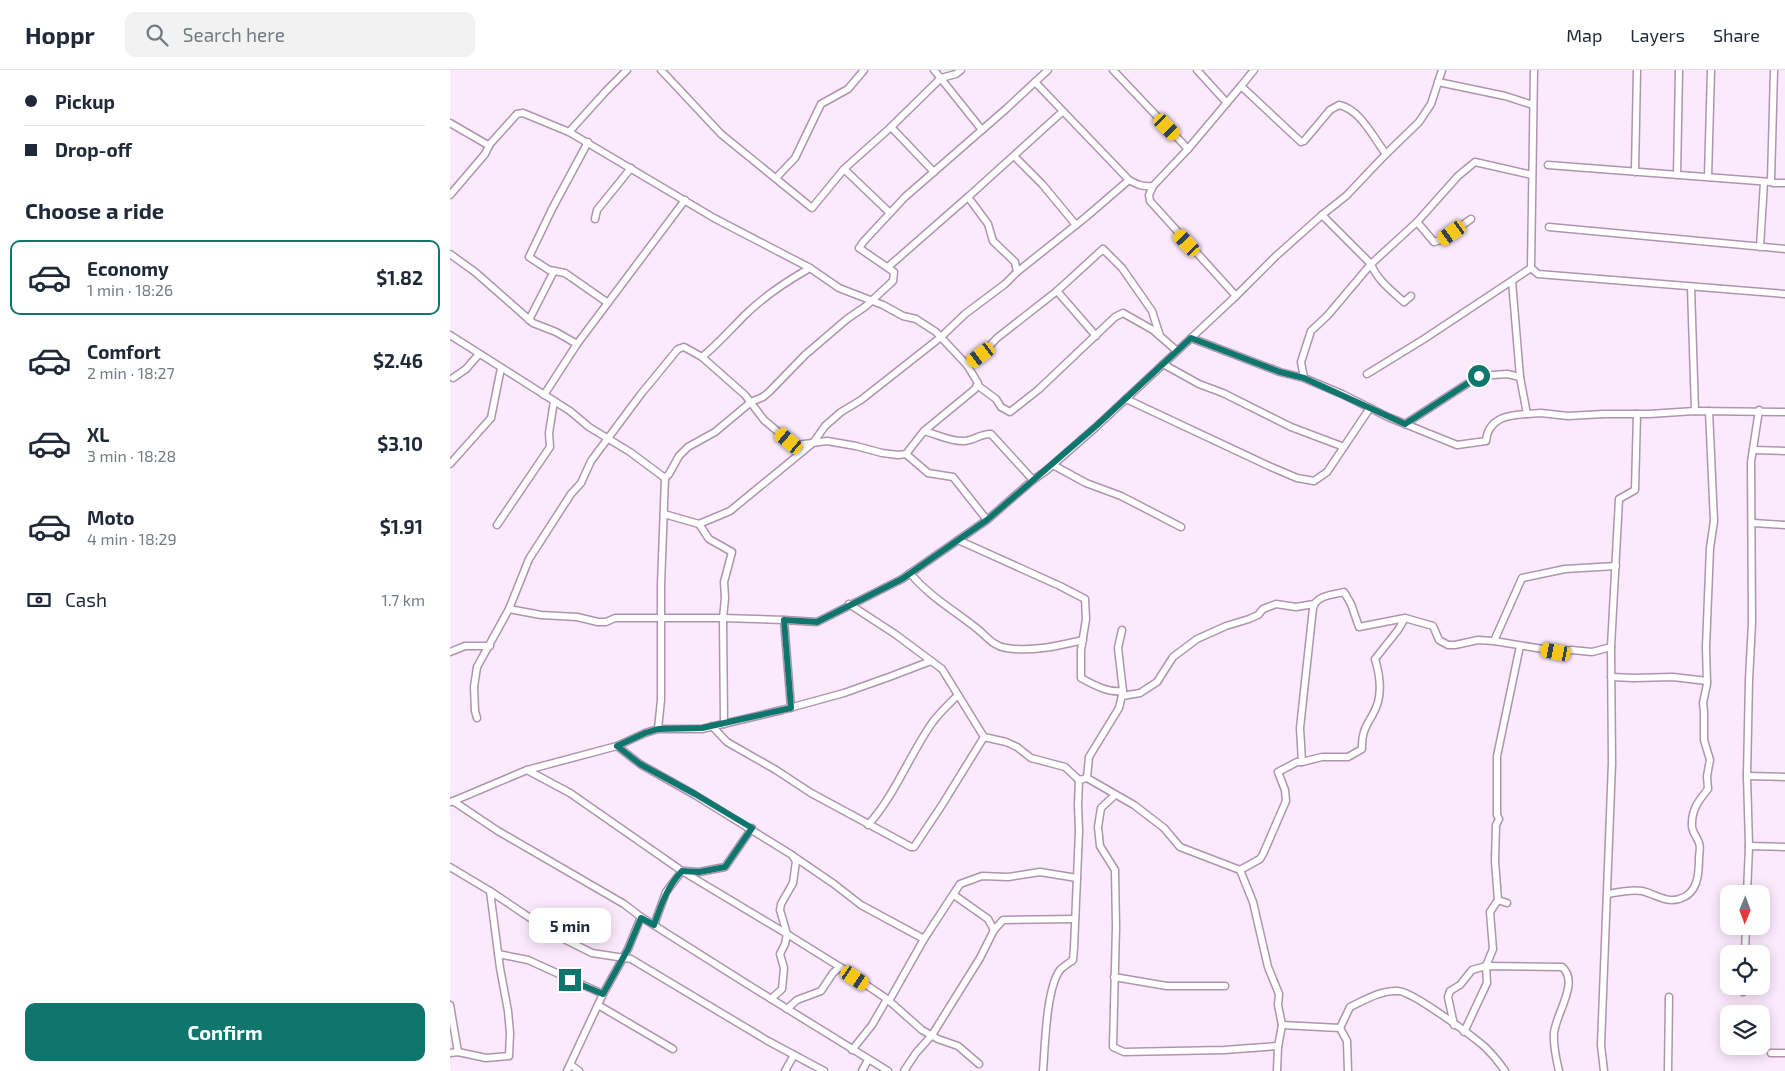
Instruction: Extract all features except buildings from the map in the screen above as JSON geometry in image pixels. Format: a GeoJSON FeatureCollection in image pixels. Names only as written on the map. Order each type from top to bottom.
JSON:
{"type":"FeatureCollection","features":[{"type":"Feature","properties":{"kind":"street"},"geometry":{"type":"LineString","coordinates":[[570,132],[606,91],[628,70]]}},
{"type":"Feature","properties":{"kind":"street"},"geometry":{"type":"LineString","coordinates":[[661,70],[721,134],[812,208],[844,169],[891,127],[941,78],[956,74],[960,70]]}},
{"type":"Feature","properties":{"kind":"street"},"geometry":{"type":"LineString","coordinates":[[776,178],[795,158],[821,104],[848,89],[864,70]]}},
{"type":"Feature","properties":{"kind":"street"},"geometry":{"type":"LineString","coordinates":[[934,70],[982,130]]}},
{"type":"Feature","properties":{"kind":"street"},"geometry":{"type":"LineString","coordinates":[[658,729],[661,700],[665,478],[679,456],[688,447],[715,432],[751,402],[763,397],[805,355],[893,281],[894,272],[859,248],[905,197],[1048,70]]}},
{"type":"Feature","properties":{"kind":"street"},"geometry":{"type":"LineString","coordinates":[[1113,70],[1188,149]]}},
{"type":"Feature","properties":{"kind":"street"},"geometry":{"type":"LineString","coordinates":[[1197,70],[1227,103]]}},
{"type":"Feature","properties":{"kind":"street"},"geometry":{"type":"LineString","coordinates":[[1236,296],[1150,201],[1150,195],[1153,186],[1188,149],[1253,70]]}},
{"type":"Feature","properties":{"kind":"street"},"geometry":{"type":"LineString","coordinates":[[510,609],[541,615],[577,617],[598,622],[606,622],[615,618],[723,618],[817,622],[910,573],[987,520],[1053,464],[1126,399],[1276,256],[1322,214],[1346,196],[1419,122],[1431,104],[1442,70]]}},
{"type":"Feature","properties":{"kind":"street"},"geometry":{"type":"LineString","coordinates":[[1531,268],[1534,70]]}},
{"type":"Feature","properties":{"kind":"street"},"geometry":{"type":"LineString","coordinates":[[1635,172],[1637,70]]}},
{"type":"Feature","properties":{"kind":"street"},"geometry":{"type":"LineString","coordinates":[[1677,175],[1679,70]]}},
{"type":"Feature","properties":{"kind":"street"},"geometry":{"type":"LineString","coordinates":[[1708,177],[1711,70]]}},
{"type":"Feature","properties":{"kind":"street"},"geometry":{"type":"LineString","coordinates":[[1771,182],[1774,70]]}},
{"type":"Feature","properties":{"kind":"street"},"geometry":{"type":"LineString","coordinates":[[1035,82],[1130,180],[1146,187],[1153,186]]}},
{"type":"Feature","properties":{"kind":"street"},"geometry":{"type":"LineString","coordinates":[[1438,82],[1505,96],[1533,105]]}},
{"type":"Feature","properties":{"kind":"street"},"geometry":{"type":"LineString","coordinates":[[1241,86],[1301,142],[1304,141],[1330,110],[1339,105],[1348,107],[1358,116],[1386,154]]}},
{"type":"Feature","properties":{"kind":"street"},"geometry":{"type":"LineString","coordinates":[[888,267],[1062,112]]}},
{"type":"Feature","properties":{"kind":"street"},"geometry":{"type":"LineString","coordinates":[[450,195],[516,114],[523,113],[570,132],[714,218],[810,268],[839,288],[903,316],[916,319],[936,332],[967,366],[976,377],[978,383],[975,389],[924,431],[906,454],[882,453],[856,446],[826,442],[797,445],[789,441],[764,420],[751,402],[702,358],[684,348],[678,349],[590,461],[581,483],[571,494],[529,559],[510,609],[477,667],[474,680],[477,718]]}},
{"type":"Feature","properties":{"kind":"street"},"geometry":{"type":"LineString","coordinates":[[450,123],[485,144],[490,144]]}},
{"type":"Feature","properties":{"kind":"street"},"geometry":{"type":"LineString","coordinates":[[891,127],[934,172]]}},
{"type":"Feature","properties":{"kind":"street"},"geometry":{"type":"LineString","coordinates":[[588,142],[552,209],[530,257],[548,270],[565,273],[608,303]]}},
{"type":"Feature","properties":{"kind":"street"},"geometry":{"type":"LineString","coordinates":[[1014,156],[1042,184],[1076,225]]}},
{"type":"Feature","properties":{"kind":"street"},"geometry":{"type":"LineString","coordinates":[[1304,378],[1301,362],[1311,331],[1328,315],[1371,264],[1417,222],[1458,176],[1475,162],[1532,175]]}},
{"type":"Feature","properties":{"kind":"street"},"geometry":{"type":"LineString","coordinates":[[1548,165],[1785,184]]}},
{"type":"Feature","properties":{"kind":"street"},"geometry":{"type":"LineString","coordinates":[[595,219],[597,210],[631,168]]}},
{"type":"Feature","properties":{"kind":"street"},"geometry":{"type":"LineString","coordinates":[[844,169],[890,213]]}},
{"type":"Feature","properties":{"kind":"street"},"geometry":{"type":"LineString","coordinates":[[664,514],[699,524],[730,512],[813,443],[825,426],[841,412],[861,400],[941,338],[965,314],[1005,284],[1017,272],[1130,180]]}},
{"type":"Feature","properties":{"kind":"street"},"geometry":{"type":"LineString","coordinates":[[1760,247],[1764,182]]}},
{"type":"Feature","properties":{"kind":"street"},"geometry":{"type":"LineString","coordinates":[[968,197],[988,224],[993,240],[1015,262],[1017,272]]}},
{"type":"Feature","properties":{"kind":"street"},"geometry":{"type":"LineString","coordinates":[[544,395],[577,344],[685,200]]}},
{"type":"Feature","properties":{"kind":"street"},"geometry":{"type":"LineString","coordinates":[[1322,214],[1371,264],[1374,272],[1388,288],[1404,302],[1410,296]]}},
{"type":"Feature","properties":{"kind":"street"},"geometry":{"type":"LineString","coordinates":[[1417,222],[1434,242],[1441,240],[1471,219]]}},
{"type":"Feature","properties":{"kind":"street"},"geometry":{"type":"LineString","coordinates":[[1549,227],[1785,249]]}},
{"type":"Feature","properties":{"kind":"street"},"geometry":{"type":"LineString","coordinates":[[967,366],[981,355],[997,338],[1056,291],[1103,249],[1122,268],[1152,310],[1160,336]]}},
{"type":"Feature","properties":{"kind":"street"},"geometry":{"type":"LineString","coordinates":[[450,254],[475,272],[533,324],[556,332],[577,344]]}},
{"type":"Feature","properties":{"kind":"street"},"geometry":{"type":"LineString","coordinates":[[702,358],[753,308],[810,268]]}},
{"type":"Feature","properties":{"kind":"street"},"geometry":{"type":"LineString","coordinates":[[1367,374],[1424,339],[1531,268]]}},
{"type":"Feature","properties":{"kind":"street"},"geometry":{"type":"LineString","coordinates":[[1531,268],[1538,274],[1691,288],[1785,294]]}},
{"type":"Feature","properties":{"kind":"street"},"geometry":{"type":"LineString","coordinates":[[529,320],[554,271]]}},
{"type":"Feature","properties":{"kind":"street"},"geometry":{"type":"LineString","coordinates":[[1512,281],[1520,377],[1527,414]]}},
{"type":"Feature","properties":{"kind":"street"},"geometry":{"type":"LineString","coordinates":[[1691,288],[1695,411]]}},
{"type":"Feature","properties":{"kind":"street"},"geometry":{"type":"LineString","coordinates":[[1056,291],[1096,336]]}},
{"type":"Feature","properties":{"kind":"street"},"geometry":{"type":"LineString","coordinates":[[976,385],[996,399],[1001,407],[1010,412],[1038,390],[1122,312],[1153,330],[1177,351]]}},
{"type":"Feature","properties":{"kind":"street"},"geometry":{"type":"LineString","coordinates":[[450,335],[554,401],[593,430],[609,438],[665,478]]}},
{"type":"Feature","properties":{"kind":"street"},"geometry":{"type":"LineString","coordinates":[[1191,338],[1280,372],[1304,378],[1405,424],[1457,445],[1486,441],[1486,434],[1495,420],[1511,414],[1542,413],[1568,416],[1695,411],[1759,410],[1785,412]]}},
{"type":"Feature","properties":{"kind":"street"},"geometry":{"type":"LineString","coordinates":[[453,378],[466,369],[480,354]]}},
{"type":"Feature","properties":{"kind":"street"},"geometry":{"type":"LineString","coordinates":[[1163,364],[1200,384],[1223,393],[1291,427],[1344,447]]}},
{"type":"Feature","properties":{"kind":"street"},"geometry":{"type":"LineString","coordinates":[[450,464],[491,418],[501,368]]}},
{"type":"Feature","properties":{"kind":"street"},"geometry":{"type":"LineString","coordinates":[[1405,424],[1479,376],[1507,374],[1520,377]]}},
{"type":"Feature","properties":{"kind":"street"},"geometry":{"type":"LineString","coordinates":[[1126,399],[1297,478],[1314,481],[1327,472],[1370,408]]}},
{"type":"Feature","properties":{"kind":"street"},"geometry":{"type":"LineString","coordinates":[[497,526],[550,446],[549,433],[554,401]]}},
{"type":"Feature","properties":{"kind":"street"},"geometry":{"type":"LineString","coordinates":[[1747,885],[1749,846],[1747,776],[1752,622],[1753,450],[1759,410]]}},
{"type":"Feature","properties":{"kind":"street"},"geometry":{"type":"LineString","coordinates":[[1608,894],[1642,891],[1665,899],[1680,899],[1688,895],[1696,886],[1699,874],[1700,844],[1691,827],[1693,810],[1708,789],[1707,776],[1710,760],[1704,740],[1703,703],[1706,681],[1710,548],[1714,520],[1709,411]]}},
{"type":"Feature","properties":{"kind":"street"},"geometry":{"type":"LineString","coordinates":[[1604,1071],[1601,1045],[1612,763],[1611,647],[1619,499],[1635,490],[1636,414]]}},
{"type":"Feature","properties":{"kind":"street"},"geometry":{"type":"LineString","coordinates":[[924,431],[956,441],[964,441],[991,434],[1033,480]]}},
{"type":"Feature","properties":{"kind":"street"},"geometry":{"type":"LineString","coordinates":[[1753,450],[1785,451]]}},
{"type":"Feature","properties":{"kind":"street"},"geometry":{"type":"LineString","coordinates":[[906,454],[928,472],[952,477],[987,520]]}},
{"type":"Feature","properties":{"kind":"street"},"geometry":{"type":"LineString","coordinates":[[1053,464],[1086,483],[1120,496],[1181,527]]}},
{"type":"Feature","properties":{"kind":"street"},"geometry":{"type":"LineString","coordinates":[[1752,523],[1785,525]]}},
{"type":"Feature","properties":{"kind":"street"},"geometry":{"type":"LineString","coordinates":[[699,524],[709,539],[732,552],[724,582],[724,724]]}},
{"type":"Feature","properties":{"kind":"street"},"geometry":{"type":"LineString","coordinates":[[958,540],[1060,586],[1085,600],[1086,619],[1081,650],[1081,678],[1093,685],[1114,692],[1140,693],[1156,682],[1173,657],[1197,639],[1258,615],[1264,608],[1276,604],[1296,607],[1314,604]]}},
{"type":"Feature","properties":{"kind":"street"},"geometry":{"type":"LineString","coordinates":[[1494,641],[1522,578],[1565,569],[1616,566]]}},
{"type":"Feature","properties":{"kind":"street"},"geometry":{"type":"LineString","coordinates":[[910,573],[920,585],[953,612],[977,628],[990,642],[1006,648],[1051,647],[1083,640]]}},
{"type":"Feature","properties":{"kind":"street"},"geometry":{"type":"LineString","coordinates":[[1302,762],[1300,728],[1314,604],[1318,599],[1344,592],[1351,604],[1359,627],[1405,618],[1433,626],[1439,640],[1448,645],[1478,640],[1494,641],[1556,652],[1572,650],[1592,652],[1611,647]]}},
{"type":"Feature","properties":{"kind":"street"},"geometry":{"type":"LineString","coordinates":[[849,604],[895,634],[942,669],[984,737],[1006,742],[1017,747],[1031,758],[1065,767],[1079,780],[1073,960],[1060,970],[1054,983],[1043,1071]]}},
{"type":"Feature","properties":{"kind":"street"},"geometry":{"type":"LineString","coordinates":[[1240,870],[1260,859],[1286,801],[1285,790],[1278,772],[1297,762],[1322,757],[1348,756],[1362,750],[1361,735],[1378,701],[1380,676],[1375,659],[1405,618]]}},
{"type":"Feature","properties":{"kind":"street"},"geometry":{"type":"LineString","coordinates":[[784,620],[791,708]]}},
{"type":"Feature","properties":{"kind":"street"},"geometry":{"type":"LineString","coordinates":[[1087,778],[1089,757],[1120,708],[1122,693],[1118,648],[1122,630]]}},
{"type":"Feature","properties":{"kind":"street"},"geometry":{"type":"LineString","coordinates":[[450,652],[466,646],[490,646]]}},
{"type":"Feature","properties":{"kind":"street"},"geometry":{"type":"LineString","coordinates":[[1464,1032],[1487,983],[1486,966],[1493,949],[1490,912],[1498,900],[1495,861],[1496,825],[1499,819],[1497,815],[1497,756],[1520,646]]}},
{"type":"Feature","properties":{"kind":"street"},"geometry":{"type":"LineString","coordinates":[[452,801],[526,770],[617,746],[658,729],[702,728],[791,708],[890,677],[931,661]]}},
{"type":"Feature","properties":{"kind":"street"},"geometry":{"type":"LineString","coordinates":[[1611,677],[1673,677],[1706,681]]}},
{"type":"Feature","properties":{"kind":"street"},"geometry":{"type":"LineString","coordinates":[[868,825],[885,803],[932,723],[958,695]]}},
{"type":"Feature","properties":{"kind":"street"},"geometry":{"type":"LineString","coordinates":[[712,726],[727,742],[811,793],[908,846],[914,847],[984,737]]}},
{"type":"Feature","properties":{"kind":"street"},"geometry":{"type":"LineString","coordinates":[[617,746],[640,764],[752,828],[834,884],[861,905],[924,939]]}},
{"type":"Feature","properties":{"kind":"street"},"geometry":{"type":"LineString","coordinates":[[526,770],[570,793],[682,871],[840,967],[888,1000],[922,1030],[958,1046],[979,1064]]}},
{"type":"Feature","properties":{"kind":"street"},"geometry":{"type":"LineString","coordinates":[[1747,776],[1785,777]]}},
{"type":"Feature","properties":{"kind":"street"},"geometry":{"type":"LineString","coordinates":[[1079,780],[1087,778],[1134,805],[1164,828],[1180,847],[1240,870],[1253,902],[1268,967],[1278,989],[1282,1025],[1278,1046],[1277,1071]]}},
{"type":"Feature","properties":{"kind":"street"},"geometry":{"type":"LineString","coordinates":[[1115,794],[1101,808],[1098,827],[1100,846],[1115,870],[1116,927],[1113,1046],[1124,1052],[1224,1050],[1278,1046]]}},
{"type":"Feature","properties":{"kind":"street"},"geometry":{"type":"LineString","coordinates":[[452,801],[624,904],[641,918],[888,1071]]}},
{"type":"Feature","properties":{"kind":"street"},"geometry":{"type":"LineString","coordinates":[[682,871],[699,872],[725,867],[752,828]]}},
{"type":"Feature","properties":{"kind":"street"},"geometry":{"type":"LineString","coordinates":[[1749,846],[1785,847]]}},
{"type":"Feature","properties":{"kind":"street"},"geometry":{"type":"LineString","coordinates":[[771,999],[782,989],[784,968],[780,954],[787,934],[780,910],[781,904],[793,883],[796,861],[792,855]]}},
{"type":"Feature","properties":{"kind":"street"},"geometry":{"type":"LineString","coordinates":[[450,867],[554,934],[592,953],[631,959],[768,1041],[824,1071]]}},
{"type":"Feature","properties":{"kind":"street"},"geometry":{"type":"LineString","coordinates":[[654,925],[666,892],[682,871]]}},
{"type":"Feature","properties":{"kind":"street"},"geometry":{"type":"LineString","coordinates":[[852,1050],[872,1025],[960,884],[982,876],[1008,877],[1040,872],[1077,878]]}},
{"type":"Feature","properties":{"kind":"street"},"geometry":{"type":"LineString","coordinates":[[450,1053],[458,1052],[486,1058],[509,1056],[510,1033],[508,1011],[490,891]]}},
{"type":"Feature","properties":{"kind":"street"},"geometry":{"type":"LineString","coordinates":[[954,895],[988,919],[994,930]]}},
{"type":"Feature","properties":{"kind":"street"},"geometry":{"type":"LineString","coordinates":[[1498,900],[1507,903]]}},
{"type":"Feature","properties":{"kind":"street"},"geometry":{"type":"LineString","coordinates":[[579,1071],[569,1068],[603,994],[624,957],[641,918]]}},
{"type":"Feature","properties":{"kind":"street"},"geometry":{"type":"LineString","coordinates":[[904,1071],[916,1053],[932,1035],[980,958],[994,930],[1003,920],[1075,919]]}},
{"type":"Feature","properties":{"kind":"street"},"geometry":{"type":"LineString","coordinates":[[498,954],[528,960],[603,994]]}},
{"type":"Feature","properties":{"kind":"street"},"geometry":{"type":"LineString","coordinates":[[1454,1025],[1448,997],[1450,991],[1460,985],[1472,970],[1486,966],[1562,967],[1570,984],[1557,1018],[1554,1032],[1554,1046],[1559,1071]]}},
{"type":"Feature","properties":{"kind":"street"},"geometry":{"type":"LineString","coordinates":[[787,1009],[797,1000],[821,991],[833,973],[840,967]]}},
{"type":"Feature","properties":{"kind":"street"},"geometry":{"type":"LineString","coordinates":[[1114,977],[1167,986],[1225,986]]}},
{"type":"Feature","properties":{"kind":"street"},"geometry":{"type":"LineString","coordinates":[[1340,1028],[1350,1007],[1368,998],[1395,991],[1406,992],[1484,1046],[1498,1060],[1505,1071]]}},
{"type":"Feature","properties":{"kind":"street"},"geometry":{"type":"LineString","coordinates":[[1668,1071],[1669,997]]}},
{"type":"Feature","properties":{"kind":"street"},"geometry":{"type":"LineString","coordinates":[[450,1005],[458,1052]]}},
{"type":"Feature","properties":{"kind":"street"},"geometry":{"type":"LineString","coordinates":[[598,1005],[673,1049]]}},
{"type":"Feature","properties":{"kind":"street"},"geometry":{"type":"LineString","coordinates":[[1282,1025],[1340,1028]]}},
{"type":"Feature","properties":{"kind":"street"},"geometry":{"type":"LineString","coordinates":[[1340,1028],[1347,1041],[1348,1071]]}},
{"type":"Feature","properties":{"kind":"street"},"geometry":{"type":"LineString","coordinates":[[1770,1053],[1785,1053]]}},
{"type":"Feature","properties":{"kind":"street"},"geometry":{"type":"LineString","coordinates":[[785,1071],[794,1055]]}},
{"type":"Feature","properties":{"kind":"street"},"geometry":{"type":"LineString","coordinates":[[862,1071],[868,1060]]}},
{"type":"Feature","properties":{"kind":"route"},"geometry":{"type":"LineString","coordinates":[[570,980],[603,994],[628,949],[641,918],[654,925],[663,898],[678,875],[682,871],[699,872],[725,867],[752,828],[640,764],[617,746],[658,729],[702,728],[791,708],[784,620],[817,622],[849,604],[902,579],[987,520],[1047,470],[1191,338],[1280,372],[1304,378],[1405,424],[1479,376]]}}]}
